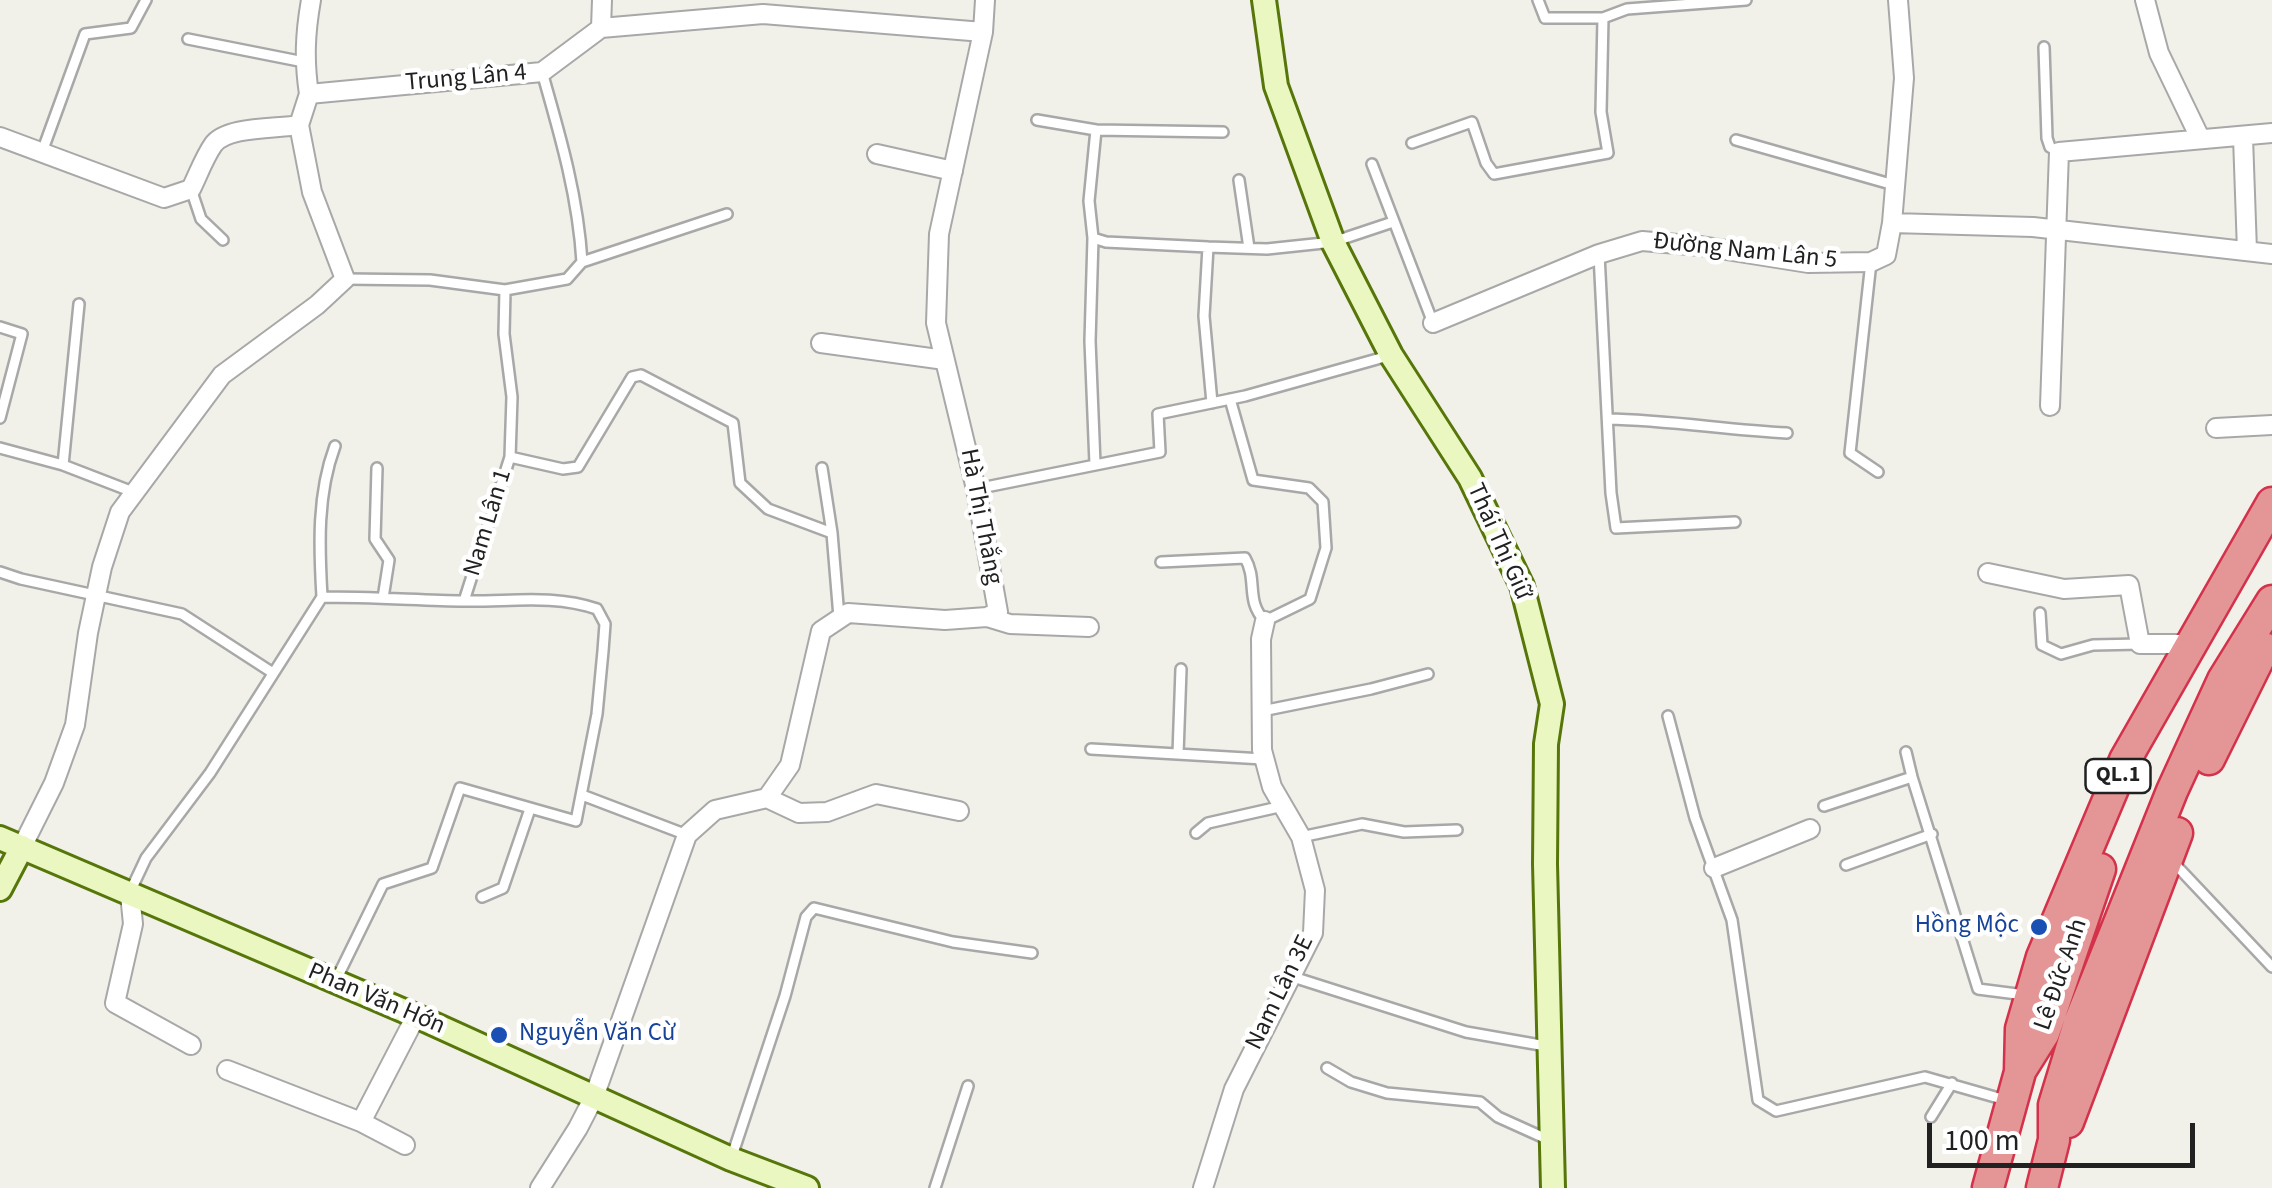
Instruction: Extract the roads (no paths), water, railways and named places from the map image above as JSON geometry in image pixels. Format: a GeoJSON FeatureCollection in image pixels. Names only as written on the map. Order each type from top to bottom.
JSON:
{"type":"FeatureCollection","features":[{"type":"Feature","properties":{"kind":"highway","name":"Lê Đức Anh"},"geometry":{"type":"LineString","coordinates":[[2020,1072],[2021,1029],[2028,995],[2125,760],[2272,503]]}},
{"type":"Feature","properties":{"kind":"highway","name":"Lê Đức Anh"},"geometry":{"type":"LineString","coordinates":[[2020,1072],[2044,1033],[2088,900],[2135,780],[2192,665],[2272,528]]}},
{"type":"Feature","properties":{"kind":"highway","name":"Lê Đức Anh"},"geometry":{"type":"LineString","coordinates":[[2054,1140],[2071,1119],[2195,788],[2216,720],[2223,680],[2272,601]]}},
{"type":"Feature","properties":{"kind":"highway","name":"Lê Đức Anh"},"geometry":{"type":"LineString","coordinates":[[2042,1188],[2054,1140],[2054,1105],[2079,1023],[2172,791],[2272,635]]}},
{"type":"Feature","properties":{"kind":"highway","name":"QL.1"},"geometry":{"type":"LineString","coordinates":[[1988,1188],[2020,1072]]}},
{"type":"Feature","properties":{"kind":"street"},"geometry":{"type":"LineString","coordinates":[[0,889],[54,783],[76,725],[88,633],[102,567],[120,512],[222,376],[317,305],[344,278],[312,192],[298,125],[309,94],[304,36],[312,0]]}},
{"type":"Feature","properties":{"kind":"street"},"geometry":{"type":"LineString","coordinates":[[602,0],[600,28],[764,14],[982,32]]}},
{"type":"Feature","properties":{"kind":"street","name":"Hà Thị Thắng"},"geometry":{"type":"LineString","coordinates":[[839,619],[848,613],[945,620],[988,617],[998,612],[976,490],[936,323],[939,234],[982,32],[985,0]]}},
{"type":"Feature","properties":{"kind":"street","name":"Thái Thị Giữ"},"geometry":{"type":"LineString","coordinates":[[1264,0],[1276,86],[1333,242],[1391,355],[1470,478],[1522,586],[1552,704],[1546,744],[1552,1188]]}},
{"type":"Feature","properties":{"kind":"street"},"geometry":{"type":"LineString","coordinates":[[1898,0],[1904,78],[1892,223],[2054,229],[2272,254]]}},
{"type":"Feature","properties":{"kind":"street"},"geometry":{"type":"LineString","coordinates":[[2145,0],[2159,53],[2200,138]]}},
{"type":"Feature","properties":{"kind":"street","name":"Trung Lân 4"},"geometry":{"type":"LineString","coordinates":[[309,94],[542,72],[600,28]]}},
{"type":"Feature","properties":{"kind":"street"},"geometry":{"type":"LineString","coordinates":[[0,138],[164,198],[191,189],[215,141],[232,131],[298,125]]}},
{"type":"Feature","properties":{"kind":"street"},"geometry":{"type":"LineString","coordinates":[[2050,406],[2059,152],[2272,133]]}},
{"type":"Feature","properties":{"kind":"street"},"geometry":{"type":"LineString","coordinates":[[2243,137],[2247,251]]}},
{"type":"Feature","properties":{"kind":"street"},"geometry":{"type":"LineString","coordinates":[[877,154],[953,171]]}},
{"type":"Feature","properties":{"kind":"street","name":"Đường Nam Lân 5"},"geometry":{"type":"LineString","coordinates":[[1433,323],[1599,254],[1642,241],[1808,263],[1871,262],[1886,255],[1892,223]]}},
{"type":"Feature","properties":{"kind":"street"},"geometry":{"type":"LineString","coordinates":[[821,343],[945,360]]}},
{"type":"Feature","properties":{"kind":"street"},"geometry":{"type":"LineString","coordinates":[[2216,428],[2272,425]]}},
{"type":"Feature","properties":{"kind":"street"},"geometry":{"type":"LineString","coordinates":[[1988,572],[2064,589],[2129,585],[2140,644],[2191,644]]}},
{"type":"Feature","properties":{"kind":"street"},"geometry":{"type":"LineString","coordinates":[[988,617],[1010,624],[1089,626]]}},
{"type":"Feature","properties":{"kind":"street"},"geometry":{"type":"LineString","coordinates":[[767,798],[790,764],[821,631],[839,619]]}},
{"type":"Feature","properties":{"kind":"street","name":"Nam Lân 3E"},"geometry":{"type":"LineString","coordinates":[[1203,1188],[1234,1088],[1314,933],[1315,890],[1301,837],[1272,786],[1265,759],[1261,640],[1264,621]]}},
{"type":"Feature","properties":{"kind":"street"},"geometry":{"type":"LineString","coordinates":[[540,1188],[594,1097],[687,835],[715,810],[767,798],[799,813],[827,812],[876,794],[959,810]]}},
{"type":"Feature","properties":{"kind":"street"},"geometry":{"type":"LineString","coordinates":[[1714,868],[1810,829]]}},
{"type":"Feature","properties":{"kind":"street","name":"Phan Văn Hớn"},"geometry":{"type":"LineString","coordinates":[[0,838],[807,1188]]}},
{"type":"Feature","properties":{"kind":"street"},"geometry":{"type":"LineString","coordinates":[[130,894],[133,924],[115,1004],[191,1045]]}},
{"type":"Feature","properties":{"kind":"street"},"geometry":{"type":"LineString","coordinates":[[361,1122],[416,1016]]}},
{"type":"Feature","properties":{"kind":"street"},"geometry":{"type":"LineString","coordinates":[[227,1070],[361,1122],[405,1145]]}},
{"type":"Feature","properties":{"kind":"lane"},"geometry":{"type":"LineString","coordinates":[[42,152],[85,34],[130,28],[146,0]]}},
{"type":"Feature","properties":{"kind":"lane"},"geometry":{"type":"LineString","coordinates":[[1538,0],[1544,18],[1603,18],[1627,9],[1746,0]]}},
{"type":"Feature","properties":{"kind":"lane"},"geometry":{"type":"LineString","coordinates":[[1412,143],[1472,122],[1494,174],[1608,152],[1601,112],[1603,18]]}},
{"type":"Feature","properties":{"kind":"lane"},"geometry":{"type":"LineString","coordinates":[[188,39],[304,62]]}},
{"type":"Feature","properties":{"kind":"lane"},"geometry":{"type":"LineString","coordinates":[[2044,47],[2048,138],[2050,147],[2059,152]]}},
{"type":"Feature","properties":{"kind":"lane"},"geometry":{"type":"LineString","coordinates":[[542,72],[566,157],[582,262]]}},
{"type":"Feature","properties":{"kind":"lane"},"geometry":{"type":"LineString","coordinates":[[1037,120],[1096,130],[1223,132]]}},
{"type":"Feature","properties":{"kind":"lane"},"geometry":{"type":"LineString","coordinates":[[1095,464],[1090,341],[1093,238],[1088,201],[1096,130]]}},
{"type":"Feature","properties":{"kind":"lane"},"geometry":{"type":"LineString","coordinates":[[1736,140],[1894,185]]}},
{"type":"Feature","properties":{"kind":"lane","name":"Đường Nam Lân 5"},"geometry":{"type":"LineString","coordinates":[[1372,164],[1433,323]]}},
{"type":"Feature","properties":{"kind":"lane"},"geometry":{"type":"LineString","coordinates":[[1239,180],[1249,248]]}},
{"type":"Feature","properties":{"kind":"lane"},"geometry":{"type":"LineString","coordinates":[[191,189],[201,218],[222,240]]}},
{"type":"Feature","properties":{"kind":"lane"},"geometry":{"type":"LineString","coordinates":[[344,278],[430,280],[504,290],[567,279],[582,262],[728,214]]}},
{"type":"Feature","properties":{"kind":"lane"},"geometry":{"type":"LineString","coordinates":[[1093,238],[1106,242],[1249,248],[1333,242],[1393,222]]}},
{"type":"Feature","properties":{"kind":"lane"},"geometry":{"type":"LineString","coordinates":[[1208,247],[1204,316],[1212,403]]}},
{"type":"Feature","properties":{"kind":"lane"},"geometry":{"type":"LineString","coordinates":[[1599,254],[1616,528],[1735,522]]}},
{"type":"Feature","properties":{"kind":"lane"},"geometry":{"type":"LineString","coordinates":[[1871,262],[1850,454],[1878,472]]}},
{"type":"Feature","properties":{"kind":"lane","name":"Nam Lân 1"},"geometry":{"type":"LineString","coordinates":[[322,597],[464,601],[510,458],[512,396],[504,334],[504,290]]}},
{"type":"Feature","properties":{"kind":"lane"},"geometry":{"type":"LineString","coordinates":[[62,465],[79,304]]}},
{"type":"Feature","properties":{"kind":"lane"},"geometry":{"type":"LineString","coordinates":[[0,326],[22,334],[0,418]]}},
{"type":"Feature","properties":{"kind":"lane"},"geometry":{"type":"LineString","coordinates":[[976,490],[1160,452],[1158,414],[1230,399],[1391,355]]}},
{"type":"Feature","properties":{"kind":"lane"},"geometry":{"type":"LineString","coordinates":[[510,458],[578,467],[632,377],[641,375],[733,423],[740,483],[768,509],[832,532]]}},
{"type":"Feature","properties":{"kind":"lane"},"geometry":{"type":"LineString","coordinates":[[1230,399],[1253,480],[1310,488],[1324,502],[1326,548],[1310,599],[1264,621]]}},
{"type":"Feature","properties":{"kind":"lane"},"geometry":{"type":"LineString","coordinates":[[1608,419],[1667,420],[1787,432]]}},
{"type":"Feature","properties":{"kind":"lane"},"geometry":{"type":"LineString","coordinates":[[130,894],[146,858],[210,773],[322,597],[323,478],[335,446]]}},
{"type":"Feature","properties":{"kind":"lane"},"geometry":{"type":"LineString","coordinates":[[0,448],[62,465],[132,492]]}},
{"type":"Feature","properties":{"kind":"lane"},"geometry":{"type":"LineString","coordinates":[[377,468],[375,539],[389,560],[383,598]]}},
{"type":"Feature","properties":{"kind":"lane"},"geometry":{"type":"LineString","coordinates":[[822,468],[839,619]]}},
{"type":"Feature","properties":{"kind":"lane","name":"Nam Lân 3E"},"geometry":{"type":"LineString","coordinates":[[1161,562],[1245,558],[1250,567],[1254,610],[1264,621]]}},
{"type":"Feature","properties":{"kind":"lane"},"geometry":{"type":"LineString","coordinates":[[0,572],[182,614],[273,674]]}},
{"type":"Feature","properties":{"kind":"lane"},"geometry":{"type":"LineString","coordinates":[[335,982],[383,884],[432,868],[460,788],[576,821],[597,714],[605,624],[597,609],[579,603],[534,598],[464,601]]}},
{"type":"Feature","properties":{"kind":"lane"},"geometry":{"type":"LineString","coordinates":[[2040,613],[2042,645],[2061,654],[2093,645],[2140,644]]}},
{"type":"Feature","properties":{"kind":"lane"},"geometry":{"type":"LineString","coordinates":[[1178,754],[1181,668]]}},
{"type":"Feature","properties":{"kind":"lane"},"geometry":{"type":"LineString","coordinates":[[1262,711],[1428,674]]}},
{"type":"Feature","properties":{"kind":"lane"},"geometry":{"type":"LineString","coordinates":[[1668,716],[1696,818],[1732,920],[1758,1100],[1776,1111],[1926,1077],[2012,1102]]}},
{"type":"Feature","properties":{"kind":"lane"},"geometry":{"type":"LineString","coordinates":[[1091,748],[1265,759]]}},
{"type":"Feature","properties":{"kind":"lane"},"geometry":{"type":"LineString","coordinates":[[1906,752],[1978,989],[2028,995]]}},
{"type":"Feature","properties":{"kind":"lane"},"geometry":{"type":"LineString","coordinates":[[1824,806],[1912,777]]}},
{"type":"Feature","properties":{"kind":"lane"},"geometry":{"type":"LineString","coordinates":[[582,796],[687,835]]}},
{"type":"Feature","properties":{"kind":"lane"},"geometry":{"type":"LineString","coordinates":[[1196,833],[1208,823],[1283,806]]}},
{"type":"Feature","properties":{"kind":"lane"},"geometry":{"type":"LineString","coordinates":[[482,897],[503,888],[530,810]]}},
{"type":"Feature","properties":{"kind":"lane"},"geometry":{"type":"LineString","coordinates":[[1301,837],[1362,824],[1404,832],[1458,830]]}},
{"type":"Feature","properties":{"kind":"lane"},"geometry":{"type":"LineString","coordinates":[[1846,864],[1932,834]]}},
{"type":"Feature","properties":{"kind":"lane"},"geometry":{"type":"LineString","coordinates":[[2168,857],[2272,968]]}},
{"type":"Feature","properties":{"kind":"lane"},"geometry":{"type":"LineString","coordinates":[[731,1158],[786,996],[806,918],[814,908],[952,942],[1032,953]]}},
{"type":"Feature","properties":{"kind":"lane"},"geometry":{"type":"LineString","coordinates":[[1293,977],[1466,1032],[1548,1047]]}},
{"type":"Feature","properties":{"kind":"lane"},"geometry":{"type":"LineString","coordinates":[[1327,1068],[1352,1082],[1386,1092],[1480,1102],[1498,1117],[1551,1141]]}},
{"type":"Feature","properties":{"kind":"lane"},"geometry":{"type":"LineString","coordinates":[[1931,1117],[1952,1084]]}},
{"type":"Feature","properties":{"kind":"lane"},"geometry":{"type":"LineString","coordinates":[[936,1188],[968,1086]]}},
{"type":"Feature","properties":{"kind":"place","name":"Hồng Mộc"},"geometry":{"type":"Point","coordinates":[2039,927]}},
{"type":"Feature","properties":{"kind":"place","name":"Nguyễn Văn Cừ"},"geometry":{"type":"Point","coordinates":[499,1035]}}]}
